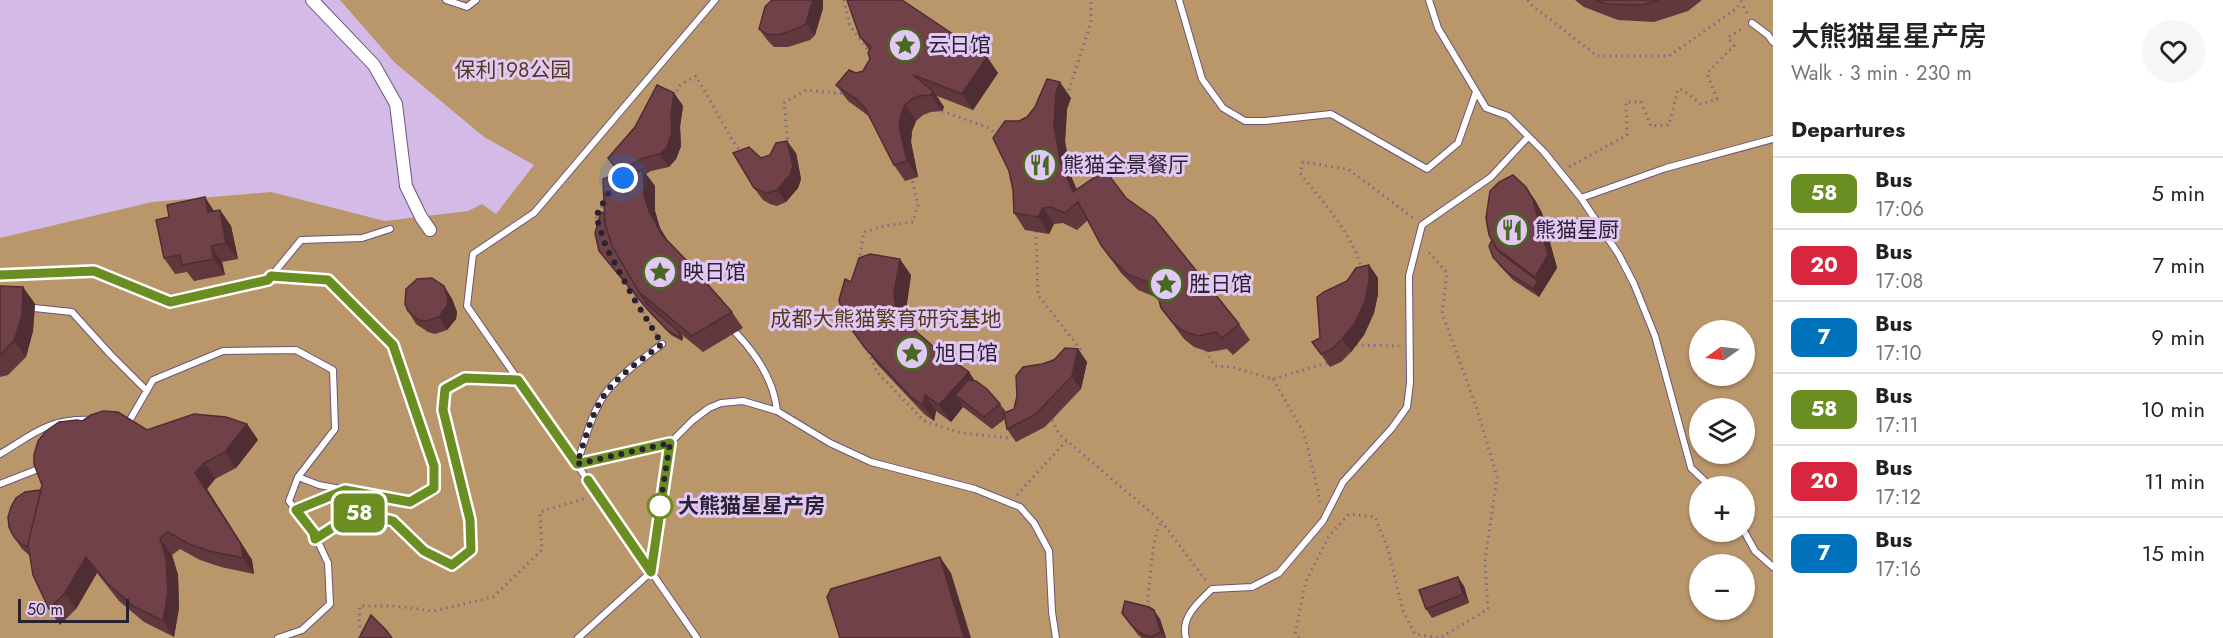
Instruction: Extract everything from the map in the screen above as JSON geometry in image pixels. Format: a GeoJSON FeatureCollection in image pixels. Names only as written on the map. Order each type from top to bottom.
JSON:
{"type":"FeatureCollection","features":[{"type":"Feature","properties":{"kind":"street"},"geometry":{"type":"LineString","coordinates":[[312,0],[374,65],[396,104],[406,186],[430,230]]}},
{"type":"Feature","properties":{"kind":"lane"},"geometry":{"type":"LineString","coordinates":[[446,0],[467,7],[476,0]]}},
{"type":"Feature","properties":{"kind":"lane"},"geometry":{"type":"LineString","coordinates":[[697,638],[466,306],[473,254],[534,213],[715,0]]}},
{"type":"Feature","properties":{"kind":"lane"},"geometry":{"type":"LineString","coordinates":[[1179,0],[1202,79],[1223,108],[1245,121],[1331,114],[1427,169],[1458,143],[1476,92]]}},
{"type":"Feature","properties":{"kind":"lane"},"geometry":{"type":"LineString","coordinates":[[1428,0],[1438,28],[1486,108],[1508,116],[1560,172],[1581,198],[1619,255],[1634,284],[1655,336],[1691,468],[1699,476]]}},
{"type":"Feature","properties":{"kind":"lane"},"geometry":{"type":"LineString","coordinates":[[1752,23],[1768,35],[1773,42]]}},
{"type":"Feature","properties":{"kind":"lane"},"geometry":{"type":"LineString","coordinates":[[1186,638],[1184,632],[1189,612],[1212,589],[1252,587],[1279,573],[1318,527],[1343,482],[1392,428],[1407,407],[1410,383],[1409,276],[1422,225],[1491,177],[1528,137]]}},
{"type":"Feature","properties":{"kind":"lane"},"geometry":{"type":"LineString","coordinates":[[1581,198],[1666,168],[1773,139]]}},
{"type":"Feature","properties":{"kind":"lane"},"geometry":{"type":"LineString","coordinates":[[0,275],[94,271],[170,302],[268,280],[301,240],[362,238],[390,229]]}},
{"type":"Feature","properties":{"kind":"lane"},"geometry":{"type":"LineString","coordinates":[[271,276],[328,280],[393,345],[434,466],[434,488],[410,502],[319,485],[298,477]]}},
{"type":"Feature","properties":{"kind":"lane"},"geometry":{"type":"LineString","coordinates":[[34,308],[72,312],[147,391]]}},
{"type":"Feature","properties":{"kind":"lane"},"geometry":{"type":"LineString","coordinates":[[736,333],[748,346],[768,379],[777,411]]}},
{"type":"Feature","properties":{"kind":"lane"},"geometry":{"type":"LineString","coordinates":[[577,464],[591,424],[607,392],[619,379],[662,344]]}},
{"type":"Feature","properties":{"kind":"lane"},"geometry":{"type":"LineString","coordinates":[[125,428],[153,380],[223,351],[296,350],[333,370],[335,429],[298,477],[289,501],[314,533],[328,564],[330,604],[302,630],[278,638]]}},
{"type":"Feature","properties":{"kind":"lane"},"geometry":{"type":"LineString","coordinates":[[315,539],[357,512],[393,521],[424,551],[452,565],[471,550],[470,520],[443,410],[445,389],[465,378],[518,380]]}},
{"type":"Feature","properties":{"kind":"lane"},"geometry":{"type":"LineString","coordinates":[[577,464],[670,443],[693,420],[709,408],[721,403],[743,401],[777,411],[830,443],[871,462],[975,489],[1020,507],[1034,523],[1049,552],[1052,612],[1056,638]]}},
{"type":"Feature","properties":{"kind":"lane"},"geometry":{"type":"LineString","coordinates":[[0,454],[47,424],[78,419],[98,420]]}},
{"type":"Feature","properties":{"kind":"lane"},"geometry":{"type":"LineString","coordinates":[[119,420],[129,421]]}},
{"type":"Feature","properties":{"kind":"lane"},"geometry":{"type":"LineString","coordinates":[[578,638],[651,572],[670,443]]}},
{"type":"Feature","properties":{"kind":"lane"},"geometry":{"type":"LineString","coordinates":[[0,484],[47,466]]}},
{"type":"Feature","properties":{"kind":"lane"},"geometry":{"type":"LineString","coordinates":[[296,510],[345,490]]}},
{"type":"Feature","properties":{"kind":"lane"},"geometry":{"type":"LineString","coordinates":[[1750,542],[1755,551],[1773,567]]}},
{"type":"Feature","properties":{"kind":"path"},"geometry":{"type":"LineString","coordinates":[[844,0],[850,26],[874,58]]}},
{"type":"Feature","properties":{"kind":"path"},"geometry":{"type":"LineString","coordinates":[[1066,97],[1091,22],[1091,0]]}},
{"type":"Feature","properties":{"kind":"path"},"geometry":{"type":"LineString","coordinates":[[1528,0],[1597,56],[1669,56],[1737,8],[1742,1]]}},
{"type":"Feature","properties":{"kind":"path"},"geometry":{"type":"LineString","coordinates":[[1560,172],[1627,135],[1626,102],[1641,102],[1651,126],[1669,125],[1678,89],[1683,90],[1701,104],[1717,99],[1707,73],[1734,46],[1728,37],[1752,23],[1742,1]]}},
{"type":"Feature","properties":{"kind":"path"},"geometry":{"type":"LineString","coordinates":[[674,102],[679,86],[696,76],[732,141],[744,155]]}},
{"type":"Feature","properties":{"kind":"path"},"geometry":{"type":"LineString","coordinates":[[788,146],[784,103],[806,90],[853,95]]}},
{"type":"Feature","properties":{"kind":"path"},"geometry":{"type":"LineString","coordinates":[[942,111],[989,128],[1003,140]]}},
{"type":"Feature","properties":{"kind":"path"},"geometry":{"type":"LineString","coordinates":[[1362,270],[1356,249],[1348,235],[1300,173],[1303,162],[1348,169],[1422,225]]}},
{"type":"Feature","properties":{"kind":"path"},"geometry":{"type":"LineString","coordinates":[[857,271],[864,232],[884,226],[913,222],[918,205],[912,179]]}},
{"type":"Feature","properties":{"kind":"path"},"geometry":{"type":"LineString","coordinates":[[599,226],[596,216],[608,194]]}},
{"type":"Feature","properties":{"kind":"path"},"geometry":{"type":"LineString","coordinates":[[1035,231],[1038,296],[1080,349],[1078,361]]}},
{"type":"Feature","properties":{"kind":"path"},"geometry":{"type":"LineString","coordinates":[[1299,638],[1295,634],[1306,581],[1329,536],[1348,514],[1375,517],[1388,549],[1403,611],[1415,634],[1440,638],[1488,609],[1485,561],[1497,477],[1477,409],[1442,313],[1447,273],[1418,239]]}},
{"type":"Feature","properties":{"kind":"path"},"geometry":{"type":"LineString","coordinates":[[623,278],[662,344]]}},
{"type":"Feature","properties":{"kind":"path"},"geometry":{"type":"LineString","coordinates":[[1356,345],[1410,347]]}},
{"type":"Feature","properties":{"kind":"path"},"geometry":{"type":"LineString","coordinates":[[868,350],[877,372],[924,421],[961,433],[1009,438],[1015,434]]}},
{"type":"Feature","properties":{"kind":"path"},"geometry":{"type":"LineString","coordinates":[[1206,351],[1215,366],[1232,367],[1273,379],[1327,363]]}},
{"type":"Feature","properties":{"kind":"path"},"geometry":{"type":"LineString","coordinates":[[1273,379],[1304,433],[1318,490],[1320,507],[1318,527]]}},
{"type":"Feature","properties":{"kind":"path"},"geometry":{"type":"LineString","coordinates":[[1052,420],[1059,434],[1162,522],[1212,589]]}},
{"type":"Feature","properties":{"kind":"path"},"geometry":{"type":"LineString","coordinates":[[1009,502],[1067,440]]}},
{"type":"Feature","properties":{"kind":"path"},"geometry":{"type":"LineString","coordinates":[[365,638],[359,624],[360,606],[395,606],[434,611],[493,597],[542,550],[540,512],[598,495]]}},
{"type":"Feature","properties":{"kind":"path"},"geometry":{"type":"LineString","coordinates":[[1146,612],[1157,527],[1162,522]]}},
{"type":"Feature","properties":{"kind":"green space","name":"成都大熊猫繁育研究基地"},"geometry":{"type":"Polygon","coordinates":[[[340,0],[1773,0],[1773,638],[0,638],[0,238],[152,202],[271,192],[385,221],[468,211],[482,204],[496,214],[534,165],[484,137],[394,62],[340,0]]]}},
{"type":"Feature","properties":{"kind":"building"},"geometry":{"type":"Polygon","coordinates":[[[772,0],[813,0],[806,23],[779,35],[766,34],[759,29],[765,7],[772,0]]]}},
{"type":"Feature","properties":{"kind":"building"},"geometry":{"type":"Polygon","coordinates":[[[847,0],[902,0],[987,57],[962,94],[913,75],[933,91],[931,95],[912,99],[905,105],[901,115],[899,126],[907,161],[894,165],[865,108],[836,85],[849,70],[856,73],[863,71],[870,59],[868,53],[871,47],[860,37],[847,0]]]}},
{"type":"Feature","properties":{"kind":"building"},"geometry":{"type":"Polygon","coordinates":[[[1596,0],[1659,0],[1642,5],[1606,4],[1596,0]]]}},
{"type":"Feature","properties":{"kind":"building"},"geometry":{"type":"Polygon","coordinates":[[[1047,79],[1060,82],[1056,92],[1054,125],[1060,160],[1073,192],[1105,170],[1126,198],[1154,218],[1239,324],[1222,338],[1216,332],[1198,336],[1183,331],[1173,323],[1161,308],[1157,292],[1150,283],[1127,274],[1110,257],[1078,202],[1065,213],[1051,207],[1043,208],[1038,217],[1014,213],[1009,171],[993,138],[1005,121],[1019,121],[1027,117],[1035,107],[1047,79]]]}},
{"type":"Feature","properties":{"kind":"building"},"geometry":{"type":"Polygon","coordinates":[[[657,85],[674,93],[671,115],[672,133],[667,147],[660,154],[643,158],[619,172],[608,158],[635,127],[657,85]]]}},
{"type":"Feature","properties":{"kind":"building"},"geometry":{"type":"Polygon","coordinates":[[[787,141],[793,166],[790,175],[777,190],[768,193],[754,188],[733,153],[749,147],[761,158],[770,155],[776,143],[787,141]]]}},
{"type":"Feature","properties":{"kind":"building"},"geometry":{"type":"Polygon","coordinates":[[[643,170],[644,195],[649,211],[662,235],[732,312],[692,336],[639,292],[613,248],[605,225],[603,179],[617,174],[643,170]]]}},
{"type":"Feature","properties":{"kind":"building"},"geometry":{"type":"Polygon","coordinates":[[[1513,175],[1526,187],[1533,200],[1548,255],[1535,277],[1496,248],[1489,235],[1486,218],[1490,191],[1499,182],[1513,175]]]}},
{"type":"Feature","properties":{"kind":"building"},"geometry":{"type":"Polygon","coordinates":[[[205,197],[208,212],[220,210],[226,243],[211,246],[214,259],[182,265],[180,255],[164,258],[156,220],[169,217],[167,205],[205,197]]]}},
{"type":"Feature","properties":{"kind":"building"},"geometry":{"type":"Polygon","coordinates":[[[601,212],[604,213],[605,225],[613,248],[639,292],[647,304],[680,333],[679,337],[668,331],[648,310],[599,251],[595,233],[601,212]]]}},
{"type":"Feature","properties":{"kind":"building"},"geometry":{"type":"Polygon","coordinates":[[[1492,240],[1499,252],[1538,281],[1533,289],[1507,272],[1493,257],[1489,246],[1492,240]]]}},
{"type":"Feature","properties":{"kind":"building"},"geometry":{"type":"Polygon","coordinates":[[[870,254],[900,259],[894,293],[896,309],[905,322],[934,347],[969,372],[939,405],[925,395],[923,405],[912,398],[865,348],[843,318],[839,300],[845,279],[851,282],[859,258],[870,254]]]}},
{"type":"Feature","properties":{"kind":"building"},"geometry":{"type":"Polygon","coordinates":[[[1369,265],[1369,282],[1365,301],[1355,323],[1332,349],[1321,354],[1312,342],[1320,338],[1317,297],[1347,281],[1356,268],[1369,265]]]}},
{"type":"Feature","properties":{"kind":"building"},"geometry":{"type":"Polygon","coordinates":[[[432,278],[444,286],[448,299],[447,306],[439,317],[426,321],[419,320],[408,311],[405,304],[406,289],[417,279],[432,278]]]}},
{"type":"Feature","properties":{"kind":"building"},"geometry":{"type":"Polygon","coordinates":[[[0,286],[23,287],[22,315],[14,341],[0,355],[0,286]]]}},
{"type":"Feature","properties":{"kind":"building"},"geometry":{"type":"Polygon","coordinates":[[[1065,348],[1078,349],[1072,376],[1036,414],[1007,429],[1004,413],[1014,409],[1017,396],[1016,376],[1023,367],[1054,360],[1065,348]]]}},
{"type":"Feature","properties":{"kind":"building"},"geometry":{"type":"Polygon","coordinates":[[[968,380],[976,381],[987,389],[1000,404],[984,417],[955,395],[968,380]]]}},
{"type":"Feature","properties":{"kind":"building"},"geometry":{"type":"Polygon","coordinates":[[[103,411],[118,412],[147,430],[194,414],[226,417],[247,424],[225,452],[204,463],[195,473],[241,544],[243,558],[209,551],[189,544],[168,532],[160,538],[166,558],[168,591],[163,621],[133,606],[108,584],[86,557],[65,593],[49,609],[33,575],[28,544],[42,485],[34,464],[38,441],[46,431],[59,422],[82,421],[103,411]]]}},
{"type":"Feature","properties":{"kind":"building"},"geometry":{"type":"Polygon","coordinates":[[[41,490],[28,547],[14,537],[9,527],[8,517],[16,498],[25,492],[41,490]]]}},
{"type":"Feature","properties":{"kind":"building"},"geometry":{"type":"Polygon","coordinates":[[[940,557],[964,638],[840,638],[827,597],[831,589],[940,557]]]}},
{"type":"Feature","properties":{"kind":"building"},"geometry":{"type":"Polygon","coordinates":[[[1458,577],[1463,594],[1426,609],[1419,590],[1458,577]]]}},
{"type":"Feature","properties":{"kind":"building"},"geometry":{"type":"Polygon","coordinates":[[[1125,601],[1154,610],[1161,632],[1150,637],[1132,626],[1122,613],[1125,601]]]}},
{"type":"Feature","properties":{"kind":"building"},"geometry":{"type":"Polygon","coordinates":[[[371,615],[386,630],[392,638],[359,638],[371,615]]]}},
{"type":"Feature","properties":{"kind":"bus line","name":"58"},"geometry":{"type":"LineString","coordinates":[[0,275],[94,271],[170,302],[268,280],[271,276],[328,280],[393,345],[434,466],[434,488],[410,502],[345,490],[296,510],[314,533],[315,539],[357,512],[393,521],[424,551],[452,565],[471,550],[470,520],[443,410],[445,389],[465,378],[518,380],[577,464],[670,443],[651,572],[588,480]]}},
{"type":"Feature","properties":{"kind":"place","name":"云日馆"},"geometry":{"type":"Point","coordinates":[905,45]}},
{"type":"Feature","properties":{"kind":"place","name":"熊猫全景餐厅"},"geometry":{"type":"Point","coordinates":[1040,165]}},
{"type":"Feature","properties":{"kind":"place","name":"熊猫星厨"},"geometry":{"type":"Point","coordinates":[1512,230]}},
{"type":"Feature","properties":{"kind":"place","name":"映日馆"},"geometry":{"type":"Point","coordinates":[660,272]}},
{"type":"Feature","properties":{"kind":"place","name":"胜日馆"},"geometry":{"type":"Point","coordinates":[1166,284]}},
{"type":"Feature","properties":{"kind":"place","name":"旭日馆"},"geometry":{"type":"Point","coordinates":[912,353]}},
{"type":"Feature","properties":{"kind":"place","name":"大熊猫星星产房"},"geometry":{"type":"Point","coordinates":[660,506]}},
{"type":"Feature","properties":{"kind":"route"},"geometry":{"type":"LineString","coordinates":[[623,178],[608,194],[596,216],[606,247],[662,344],[619,379],[607,392],[599,404],[577,464],[670,443],[660,506]]}},
{"type":"Feature","properties":{"kind":"park label","name":"保利198公园"},"geometry":{"type":"Point","coordinates":[513,70]}}]}
